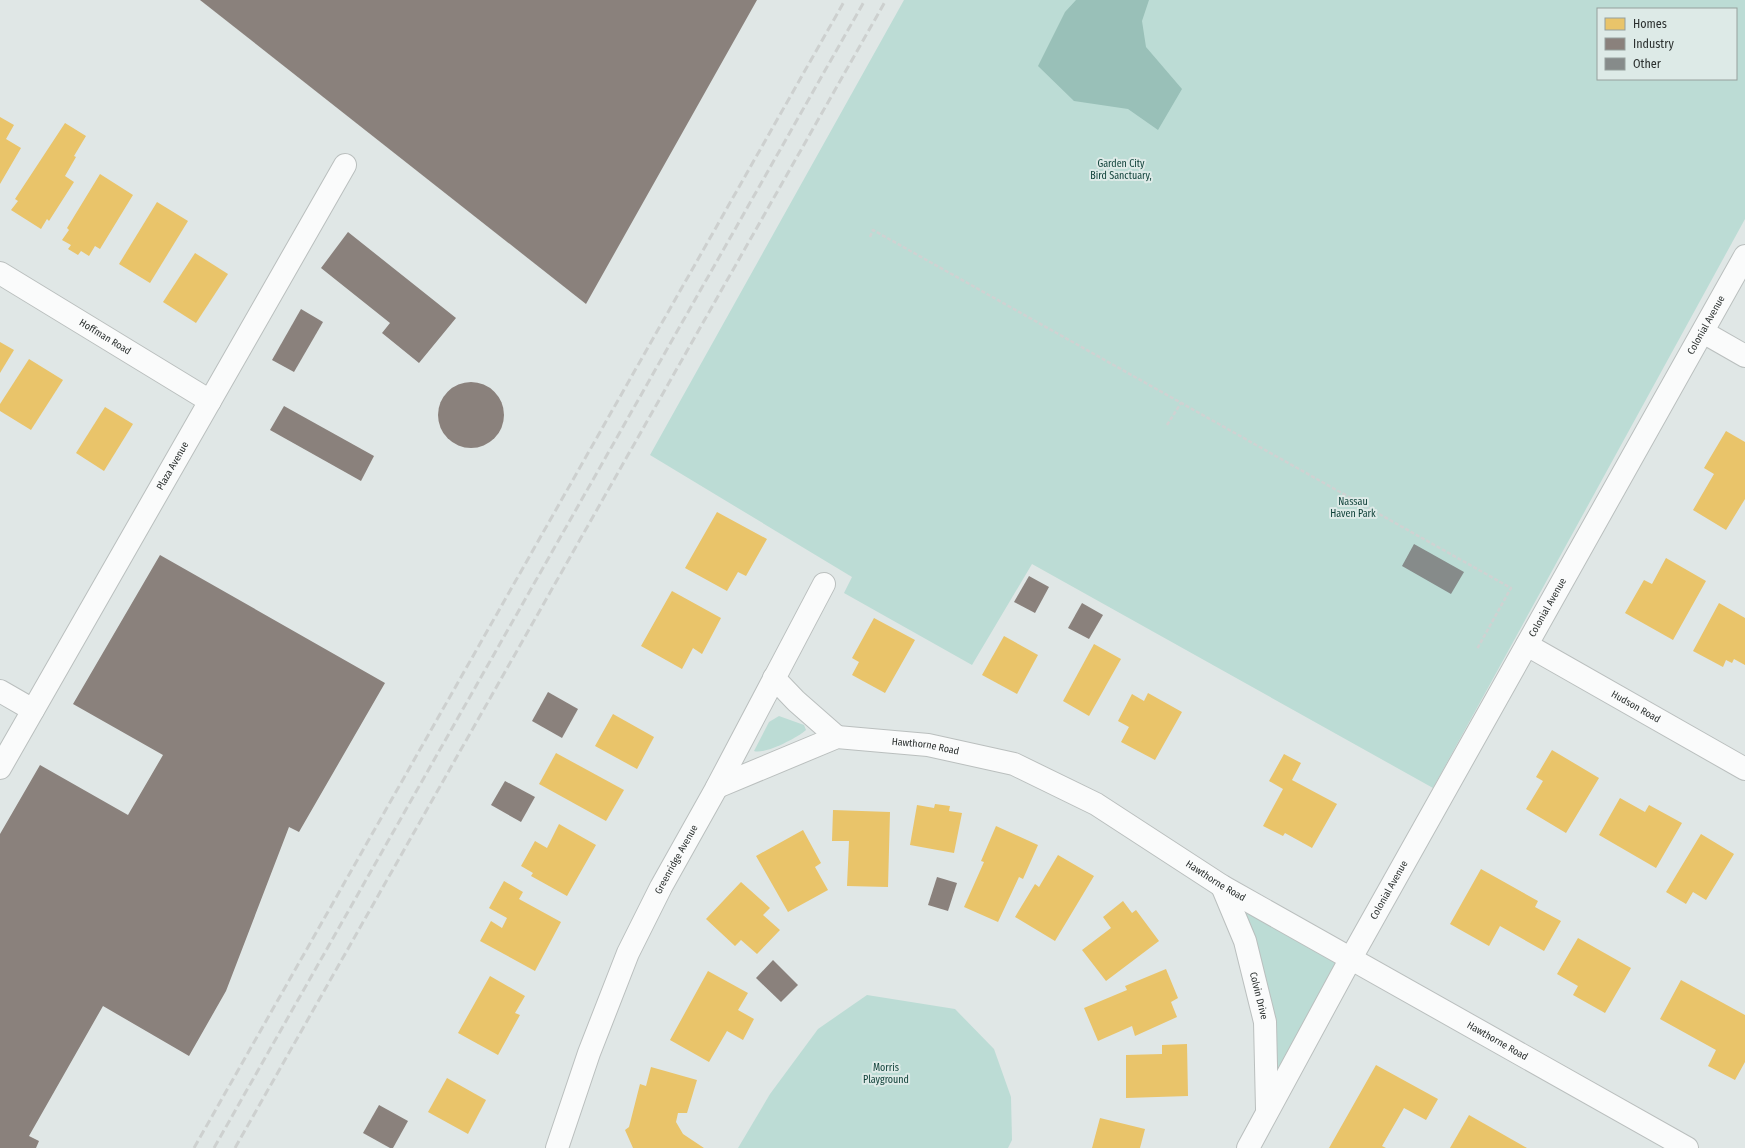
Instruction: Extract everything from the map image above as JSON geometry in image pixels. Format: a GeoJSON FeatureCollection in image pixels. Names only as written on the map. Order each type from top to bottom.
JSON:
{"type":"FeatureCollection","features":[{"type":"Feature","properties":{"kind":"street","name":"Plaza Avenue"},"geometry":{"type":"LineString","coordinates":[[0,768],[345,165]]}},
{"type":"Feature","properties":{"kind":"street","name":"Colonial Avenue"},"geometry":{"type":"LineString","coordinates":[[1351,958],[1745,256]]}},
{"type":"Feature","properties":{"kind":"street","name":"Hoffman Road"},"geometry":{"type":"LineString","coordinates":[[0,273],[210,401]]}},
{"type":"Feature","properties":{"kind":"street"},"geometry":{"type":"LineString","coordinates":[[1703,332],[1745,356]]}},
{"type":"Feature","properties":{"kind":"street","name":"Greenridge Avenue"},"geometry":{"type":"LineString","coordinates":[[563,1145],[589,1054],[628,953],[661,887],[717,787],[824,584]]}},
{"type":"Feature","properties":{"kind":"street","name":"Hudson Road"},"geometry":{"type":"LineString","coordinates":[[1527,645],[1745,769]]}},
{"type":"Feature","properties":{"kind":"street"},"geometry":{"type":"LineString","coordinates":[[774,678],[796,701],[837,737]]}},
{"type":"Feature","properties":{"kind":"street"},"geometry":{"type":"LineString","coordinates":[[0,690],[33,710]]}},
{"type":"Feature","properties":{"kind":"street","name":"Hawthorne Road"},"geometry":{"type":"LineString","coordinates":[[717,787],[837,737],[928,745],[1014,764],[1096,804],[1222,886],[1687,1148]]}},
{"type":"Feature","properties":{"kind":"street","name":"Colvin Drive"},"geometry":{"type":"LineString","coordinates":[[1222,886],[1246,941],[1265,1022],[1267,1111]]}},
{"type":"Feature","properties":{"kind":"street","name":"Colvin Drive"},"geometry":{"type":"LineString","coordinates":[[1248,1148],[1351,958]]}},
{"type":"Feature","properties":{"kind":"path"},"geometry":{"type":"LineString","coordinates":[[870,236],[873,230],[1511,588],[1477,650]]}},
{"type":"Feature","properties":{"kind":"path"},"geometry":{"type":"LineString","coordinates":[[1167,425],[1181,403]]}},
{"type":"Feature","properties":{"kind":"green space","name":"Nassau Haven Park"},"geometry":{"type":"Polygon","coordinates":[[[904,0],[1745,0],[1745,219],[1433,788],[1032,564],[972,665],[844,593],[852,577],[650,455],[904,0]]]}},
{"type":"Feature","properties":{"kind":"green space"},"geometry":{"type":"Polygon","coordinates":[[[779,716],[804,725],[806,730],[788,741],[765,751],[754,751],[769,722],[779,716]]]}},
{"type":"Feature","properties":{"kind":"green space"},"geometry":{"type":"Polygon","coordinates":[[[1243,911],[1337,961],[1275,1087],[1276,1030],[1259,954],[1243,911]]]}},
{"type":"Feature","properties":{"kind":"green space","name":"Morris Playground"},"geometry":{"type":"Polygon","coordinates":[[[867,995],[955,1009],[994,1049],[1011,1097],[1012,1140],[1008,1148],[738,1148],[770,1094],[818,1029],[867,995]]]}},
{"type":"Feature","properties":{"kind":"shaded area"},"geometry":{"type":"Polygon","coordinates":[[[1076,0],[1149,0],[1142,21],[1146,47],[1182,89],[1158,130],[1128,109],[1074,101],[1038,66],[1065,12],[1076,0]]]}},
{"type":"Feature","properties":{"kind":"building: Homes"},"geometry":{"type":"Polygon","coordinates":[[[0,117],[14,125],[6,139],[21,148],[0,184],[0,117]]]}},
{"type":"Feature","properties":{"kind":"building: Homes"},"geometry":{"type":"Polygon","coordinates":[[[65,123],[86,136],[74,156],[76,157],[65,176],[74,182],[49,221],[47,219],[41,229],[11,210],[18,201],[15,199],[65,123]]]}},
{"type":"Feature","properties":{"kind":"building: Homes"},"geometry":{"type":"Polygon","coordinates":[[[100,174],[133,195],[100,249],[95,246],[89,256],[81,251],[78,255],[68,249],[71,245],[62,240],[69,230],[67,228],[100,174]]]}},
{"type":"Feature","properties":{"kind":"building: Homes"},"geometry":{"type":"Polygon","coordinates":[[[157,202],[188,221],[150,283],[119,264],[157,202]]]}},
{"type":"Feature","properties":{"kind":"building: Homes"},"geometry":{"type":"Polygon","coordinates":[[[195,253],[228,274],[196,323],[163,302],[195,253]]]}},
{"type":"Feature","properties":{"kind":"building: Homes"},"geometry":{"type":"Polygon","coordinates":[[[0,342],[14,350],[0,373],[0,342]]]}},
{"type":"Feature","properties":{"kind":"building: Homes"},"geometry":{"type":"Polygon","coordinates":[[[29,359],[63,380],[31,430],[0,411],[0,404],[29,359]]]}},
{"type":"Feature","properties":{"kind":"building: Homes"},"geometry":{"type":"Polygon","coordinates":[[[105,407],[133,424],[104,471],[76,453],[105,407]]]}},
{"type":"Feature","properties":{"kind":"building: Homes"},"geometry":{"type":"Polygon","coordinates":[[[1726,431],[1745,442],[1745,499],[1726,530],[1693,510],[1714,474],[1704,468],[1726,431]]]}},
{"type":"Feature","properties":{"kind":"building: Homes"},"geometry":{"type":"Polygon","coordinates":[[[717,512],[767,539],[746,576],[738,572],[727,591],[685,568],[717,512]]]}},
{"type":"Feature","properties":{"kind":"building: Homes"},"geometry":{"type":"Polygon","coordinates":[[[1666,558],[1706,581],[1673,640],[1625,613],[1644,580],[1652,584],[1666,558]]]}},
{"type":"Feature","properties":{"kind":"building: Homes"},"geometry":{"type":"Polygon","coordinates":[[[672,591],[721,618],[702,654],[693,648],[682,669],[641,646],[672,591]]]}},
{"type":"Feature","properties":{"kind":"building: Homes"},"geometry":{"type":"Polygon","coordinates":[[[1719,603],[1745,618],[1745,665],[1734,659],[1732,663],[1726,660],[1723,667],[1693,651],[1719,603]]]}},
{"type":"Feature","properties":{"kind":"building: Homes"},"geometry":{"type":"Polygon","coordinates":[[[874,618],[915,640],[885,693],[852,675],[859,662],[852,658],[874,618]]]}},
{"type":"Feature","properties":{"kind":"building: Homes"},"geometry":{"type":"Polygon","coordinates":[[[1004,636],[1038,655],[1017,694],[982,675],[1004,636]]]}},
{"type":"Feature","properties":{"kind":"building: Homes"},"geometry":{"type":"Polygon","coordinates":[[[1094,644],[1121,659],[1089,716],[1063,701],[1094,644]]]}},
{"type":"Feature","properties":{"kind":"building: Homes"},"geometry":{"type":"Polygon","coordinates":[[[1148,693],[1182,712],[1155,760],[1121,742],[1129,727],[1118,721],[1132,694],[1144,701],[1148,693]]]}},
{"type":"Feature","properties":{"kind":"building: Homes"},"geometry":{"type":"Polygon","coordinates":[[[613,714],[654,737],[637,769],[595,746],[613,714]]]}},
{"type":"Feature","properties":{"kind":"building: Homes"},"geometry":{"type":"Polygon","coordinates":[[[1552,750],[1599,778],[1566,833],[1526,809],[1543,781],[1536,777],[1552,750]]]}},
{"type":"Feature","properties":{"kind":"building: Homes"},"geometry":{"type":"Polygon","coordinates":[[[556,753],[624,790],[606,821],[539,784],[556,753]]]}},
{"type":"Feature","properties":{"kind":"building: Homes"},"geometry":{"type":"Polygon","coordinates":[[[1284,754],[1301,763],[1292,780],[1337,804],[1312,848],[1285,833],[1283,836],[1263,826],[1283,789],[1269,781],[1284,754]]]}},
{"type":"Feature","properties":{"kind":"building: Homes"},"geometry":{"type":"Polygon","coordinates":[[[1620,798],[1645,812],[1649,805],[1682,823],[1656,868],[1599,835],[1620,798]]]}},
{"type":"Feature","properties":{"kind":"building: Homes"},"geometry":{"type":"Polygon","coordinates":[[[935,804],[950,806],[949,811],[962,813],[954,853],[910,845],[917,805],[934,808],[935,804]]]}},
{"type":"Feature","properties":{"kind":"building: Homes"},"geometry":{"type":"Polygon","coordinates":[[[833,810],[890,812],[888,887],[847,886],[849,841],[832,841],[833,810]]]}},
{"type":"Feature","properties":{"kind":"building: Homes"},"geometry":{"type":"Polygon","coordinates":[[[559,824],[596,845],[567,896],[531,876],[533,873],[521,866],[535,841],[547,848],[559,824]]]}},
{"type":"Feature","properties":{"kind":"building: Homes"},"geometry":{"type":"Polygon","coordinates":[[[996,826],[1038,845],[1023,879],[1019,877],[998,922],[964,907],[984,862],[981,861],[996,826]]]}},
{"type":"Feature","properties":{"kind":"building: Homes"},"geometry":{"type":"Polygon","coordinates":[[[803,830],[821,863],[815,867],[828,890],[788,912],[756,856],[803,830]]]}},
{"type":"Feature","properties":{"kind":"building: Homes"},"geometry":{"type":"Polygon","coordinates":[[[1701,834],[1734,854],[1706,900],[1693,892],[1686,904],[1666,892],[1701,834]]]}},
{"type":"Feature","properties":{"kind":"building: Homes"},"geometry":{"type":"Polygon","coordinates":[[[1058,855],[1094,876],[1055,941],[1015,917],[1035,884],[1039,887],[1058,855]]]}},
{"type":"Feature","properties":{"kind":"building: Homes"},"geometry":{"type":"Polygon","coordinates":[[[1481,869],[1538,901],[1535,907],[1561,921],[1544,951],[1500,926],[1489,946],[1450,924],[1481,869]]]}},
{"type":"Feature","properties":{"kind":"building: Homes"},"geometry":{"type":"Polygon","coordinates":[[[504,881],[523,892],[519,899],[561,922],[535,971],[480,941],[491,921],[502,928],[507,918],[489,908],[504,881]]]}},
{"type":"Feature","properties":{"kind":"building: Homes"},"geometry":{"type":"Polygon","coordinates":[[[741,882],[770,908],[763,915],[780,930],[757,954],[741,940],[735,946],[706,919],[741,882]]]}},
{"type":"Feature","properties":{"kind":"building: Homes"},"geometry":{"type":"Polygon","coordinates":[[[1123,901],[1132,913],[1136,910],[1159,941],[1106,981],[1082,950],[1111,928],[1103,917],[1123,901]]]}},
{"type":"Feature","properties":{"kind":"building: Homes"},"geometry":{"type":"Polygon","coordinates":[[[1578,938],[1631,968],[1605,1013],[1573,995],[1578,986],[1557,974],[1578,938]]]}},
{"type":"Feature","properties":{"kind":"building: Homes"},"geometry":{"type":"Polygon","coordinates":[[[1166,969],[1178,998],[1171,1002],[1177,1017],[1135,1036],[1132,1026],[1098,1041],[1084,1008],[1127,990],[1125,986],[1166,969]]]}},
{"type":"Feature","properties":{"kind":"building: Homes"},"geometry":{"type":"Polygon","coordinates":[[[708,971],[748,993],[738,1010],[754,1019],[743,1040],[727,1031],[709,1062],[670,1040],[708,971]]]}},
{"type":"Feature","properties":{"kind":"building: Homes"},"geometry":{"type":"Polygon","coordinates":[[[490,976],[525,996],[515,1013],[520,1015],[498,1055],[458,1033],[490,976]]]}},
{"type":"Feature","properties":{"kind":"building: Homes"},"geometry":{"type":"Polygon","coordinates":[[[1681,980],[1745,1015],[1745,1062],[1735,1080],[1708,1066],[1716,1050],[1660,1019],[1681,980]]]}},
{"type":"Feature","properties":{"kind":"building: Homes"},"geometry":{"type":"Polygon","coordinates":[[[1187,1044],[1188,1096],[1126,1098],[1126,1055],[1162,1054],[1162,1045],[1187,1044]]]}},
{"type":"Feature","properties":{"kind":"building: Homes"},"geometry":{"type":"Polygon","coordinates":[[[1376,1065],[1438,1099],[1426,1120],[1404,1108],[1382,1146],[1386,1148],[1329,1148],[1376,1065]]]}},
{"type":"Feature","properties":{"kind":"building: Homes"},"geometry":{"type":"Polygon","coordinates":[[[651,1067],[697,1080],[687,1113],[678,1113],[676,1122],[683,1134],[704,1148],[633,1148],[625,1130],[629,1127],[640,1084],[646,1086],[651,1067]]]}},
{"type":"Feature","properties":{"kind":"building: Homes"},"geometry":{"type":"Polygon","coordinates":[[[447,1078],[486,1100],[468,1134],[428,1112],[447,1078]]]}},
{"type":"Feature","properties":{"kind":"building: Homes"},"geometry":{"type":"Polygon","coordinates":[[[1469,1115],[1527,1148],[1450,1148],[1469,1115]]]}},
{"type":"Feature","properties":{"kind":"building: Homes"},"geometry":{"type":"Polygon","coordinates":[[[1100,1118],[1145,1129],[1140,1148],[1092,1148],[1100,1118]]]}},
{"type":"Feature","properties":{"kind":"building: Industry"},"geometry":{"type":"Polygon","coordinates":[[[200,0],[757,0],[586,304],[200,0]]]}},
{"type":"Feature","properties":{"kind":"building: Industry"},"geometry":{"type":"Polygon","coordinates":[[[348,232],[456,318],[419,363],[382,333],[390,323],[321,268],[348,232]]]}},
{"type":"Feature","properties":{"kind":"building: Industry"},"geometry":{"type":"Polygon","coordinates":[[[301,309],[323,322],[294,372],[272,360],[301,309]]]}},
{"type":"Feature","properties":{"kind":"building: Industry"},"geometry":{"type":"Polygon","coordinates":[[[471,382],[483,385],[494,392],[501,403],[504,415],[501,427],[494,438],[483,445],[471,448],[459,445],[448,438],[441,427],[438,415],[441,403],[448,392],[459,385],[471,382]]]}},
{"type":"Feature","properties":{"kind":"building: Industry"},"geometry":{"type":"Polygon","coordinates":[[[284,406],[374,456],[361,481],[270,430],[284,406]]]}},
{"type":"Feature","properties":{"kind":"building: Industry"},"geometry":{"type":"Polygon","coordinates":[[[160,555],[385,683],[299,832],[289,827],[226,991],[189,1056],[103,1006],[29,1136],[39,1141],[36,1148],[0,1148],[0,834],[40,765],[128,815],[163,755],[73,704],[160,555]]]}},
{"type":"Feature","properties":{"kind":"building: Industry"},"geometry":{"type":"Polygon","coordinates":[[[1029,576],[1049,587],[1035,613],[1014,602],[1029,576]]]}},
{"type":"Feature","properties":{"kind":"building: Industry"},"geometry":{"type":"Polygon","coordinates":[[[1082,603],[1103,615],[1089,639],[1068,628],[1082,603]]]}},
{"type":"Feature","properties":{"kind":"building: Industry"},"geometry":{"type":"Polygon","coordinates":[[[548,692],[578,709],[562,738],[532,721],[548,692]]]}},
{"type":"Feature","properties":{"kind":"building: Industry"},"geometry":{"type":"Polygon","coordinates":[[[505,781],[535,797],[521,822],[491,805],[505,781]]]}},
{"type":"Feature","properties":{"kind":"building: Industry"},"geometry":{"type":"Polygon","coordinates":[[[937,877],[957,883],[948,911],[928,905],[937,877]]]}},
{"type":"Feature","properties":{"kind":"building: Industry"},"geometry":{"type":"Polygon","coordinates":[[[773,960],[798,985],[781,1002],[756,978],[773,960]]]}},
{"type":"Feature","properties":{"kind":"building: Industry"},"geometry":{"type":"Polygon","coordinates":[[[379,1105],[408,1121],[393,1148],[390,1148],[363,1133],[379,1105]]]}},
{"type":"Feature","properties":{"kind":"building: Other"},"geometry":{"type":"Polygon","coordinates":[[[1414,544],[1464,572],[1451,594],[1402,566],[1414,544]]]}},
{"type":"Feature","properties":{"kind":"railway"},"geometry":{"type":"LineString","coordinates":[[194,1148],[845,0]]}},
{"type":"Feature","properties":{"kind":"railway"},"geometry":{"type":"LineString","coordinates":[[214,1148],[865,0]]}},
{"type":"Feature","properties":{"kind":"railway"},"geometry":{"type":"LineString","coordinates":[[235,1148],[886,0]]}},
{"type":"Feature","properties":{"kind":"park label","name":"Garden City Bird Sanctuary,"},"geometry":{"type":"Point","coordinates":[1121,170]}}]}
